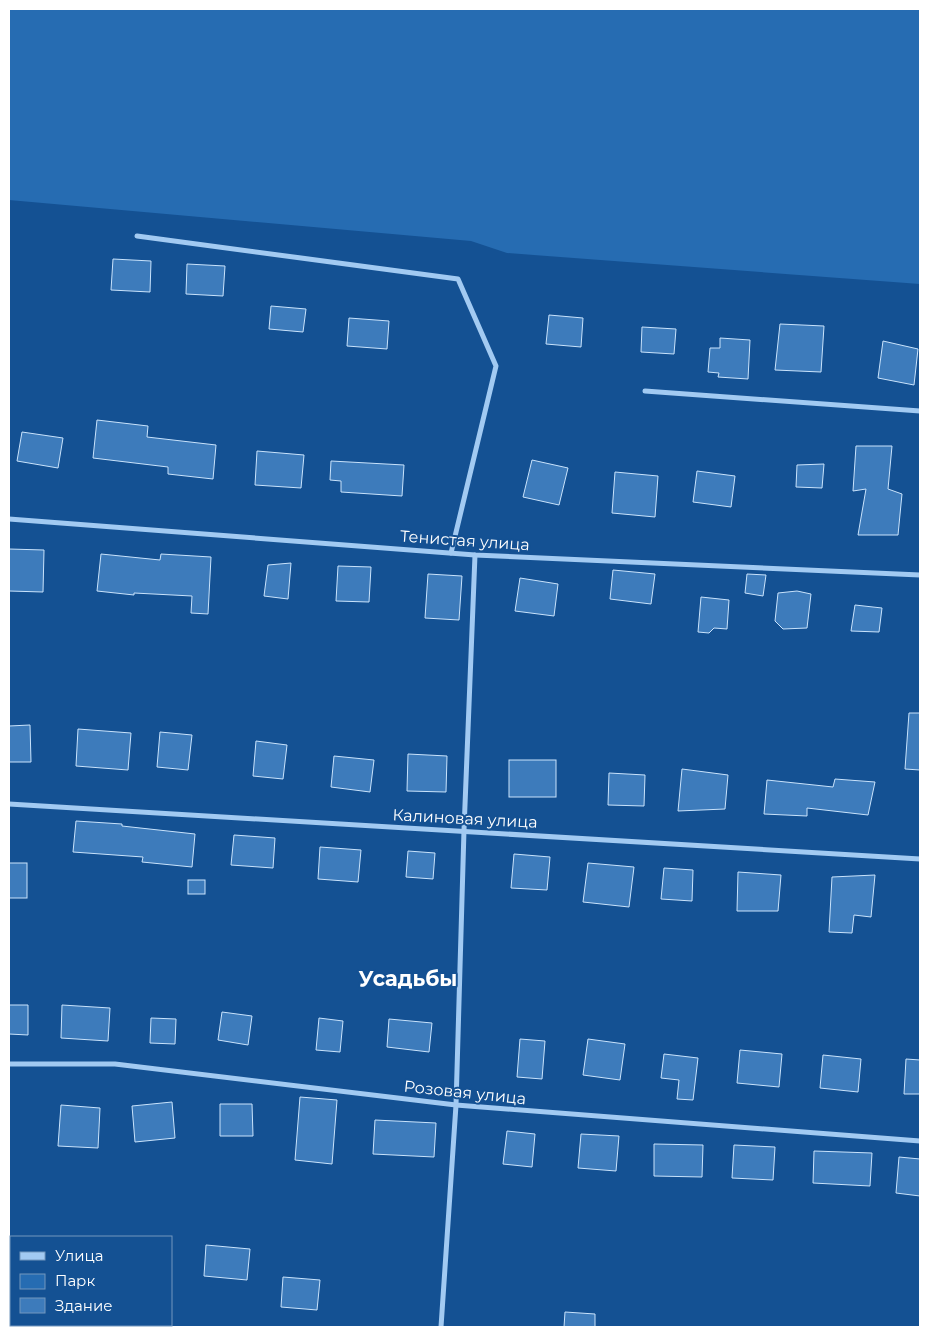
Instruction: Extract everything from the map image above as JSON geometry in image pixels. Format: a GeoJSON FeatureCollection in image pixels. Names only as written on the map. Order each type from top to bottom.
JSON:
{"type":"FeatureCollection","features":[{"type":"Feature","properties":{"kind":"street"},"geometry":{"type":"LineString","coordinates":[[137,236],[458,279],[496,366],[451,553]]}},
{"type":"Feature","properties":{"kind":"street"},"geometry":{"type":"LineString","coordinates":[[645,392],[920,411]]}},
{"type":"Feature","properties":{"kind":"street","name":"Тенистая улица"},"geometry":{"type":"LineString","coordinates":[[9,519],[475,555],[920,576]]}},
{"type":"Feature","properties":{"kind":"street"},"geometry":{"type":"LineString","coordinates":[[441,1327],[456,1105],[475,555]]}},
{"type":"Feature","properties":{"kind":"street","name":"Калиновая улица"},"geometry":{"type":"LineString","coordinates":[[9,804],[464,830],[920,860]]}},
{"type":"Feature","properties":{"kind":"street","name":"Розовая улица"},"geometry":{"type":"LineString","coordinates":[[9,1064],[116,1064],[456,1105],[920,1141]]}},
{"type":"Feature","properties":{"kind":"green space"},"geometry":{"type":"Polygon","coordinates":[[[9,9],[920,9],[920,284],[507,253],[471,241],[9,200],[9,9]]]}},
{"type":"Feature","properties":{"kind":"building"},"geometry":{"type":"Polygon","coordinates":[[[113,259],[151,261],[150,292],[111,290],[113,259]]]}},
{"type":"Feature","properties":{"kind":"building"},"geometry":{"type":"Polygon","coordinates":[[[187,264],[225,266],[223,296],[186,294],[187,264]]]}},
{"type":"Feature","properties":{"kind":"building"},"geometry":{"type":"Polygon","coordinates":[[[271,306],[306,309],[303,332],[269,329],[271,306]]]}},
{"type":"Feature","properties":{"kind":"building"},"geometry":{"type":"Polygon","coordinates":[[[549,315],[583,318],[581,347],[546,344],[549,315]]]}},
{"type":"Feature","properties":{"kind":"building"},"geometry":{"type":"Polygon","coordinates":[[[349,318],[389,321],[387,349],[347,346],[349,318]]]}},
{"type":"Feature","properties":{"kind":"building"},"geometry":{"type":"Polygon","coordinates":[[[780,324],[824,326],[821,372],[775,370],[780,324]]]}},
{"type":"Feature","properties":{"kind":"building"},"geometry":{"type":"Polygon","coordinates":[[[642,327],[676,329],[674,354],[641,352],[642,327]]]}},
{"type":"Feature","properties":{"kind":"building"},"geometry":{"type":"Polygon","coordinates":[[[720,338],[750,340],[748,379],[718,377],[719,373],[708,372],[710,348],[720,348],[720,338]]]}},
{"type":"Feature","properties":{"kind":"building"},"geometry":{"type":"Polygon","coordinates":[[[883,341],[918,349],[914,385],[878,378],[883,341]]]}},
{"type":"Feature","properties":{"kind":"building"},"geometry":{"type":"Polygon","coordinates":[[[97,420],[148,426],[147,437],[216,445],[213,479],[168,474],[168,467],[93,458],[97,420]]]}},
{"type":"Feature","properties":{"kind":"building"},"geometry":{"type":"Polygon","coordinates":[[[22,432],[63,438],[58,468],[17,461],[22,432]]]}},
{"type":"Feature","properties":{"kind":"building"},"geometry":{"type":"Polygon","coordinates":[[[856,446],[892,446],[888,489],[902,494],[898,535],[858,535],[866,489],[853,491],[856,446]]]}},
{"type":"Feature","properties":{"kind":"building"},"geometry":{"type":"Polygon","coordinates":[[[257,451],[304,455],[301,488],[255,485],[257,451]]]}},
{"type":"Feature","properties":{"kind":"building"},"geometry":{"type":"Polygon","coordinates":[[[532,460],[568,468],[559,505],[523,497],[532,460]]]}},
{"type":"Feature","properties":{"kind":"building"},"geometry":{"type":"Polygon","coordinates":[[[331,461],[404,465],[402,496],[341,492],[341,481],[330,480],[331,461]]]}},
{"type":"Feature","properties":{"kind":"building"},"geometry":{"type":"Polygon","coordinates":[[[824,464],[822,488],[796,487],[797,465],[824,464]]]}},
{"type":"Feature","properties":{"kind":"building"},"geometry":{"type":"Polygon","coordinates":[[[697,471],[735,476],[731,507],[693,502],[697,471]]]}},
{"type":"Feature","properties":{"kind":"building"},"geometry":{"type":"Polygon","coordinates":[[[615,472],[658,476],[655,517],[612,513],[615,472]]]}},
{"type":"Feature","properties":{"kind":"building"},"geometry":{"type":"Polygon","coordinates":[[[9,549],[44,550],[43,592],[9,591],[9,549]]]}},
{"type":"Feature","properties":{"kind":"building"},"geometry":{"type":"Polygon","coordinates":[[[101,554],[160,560],[161,554],[211,557],[208,614],[191,613],[192,596],[134,593],[134,595],[97,591],[101,554]]]}},
{"type":"Feature","properties":{"kind":"building"},"geometry":{"type":"Polygon","coordinates":[[[291,563],[288,599],[264,596],[268,565],[291,563]]]}},
{"type":"Feature","properties":{"kind":"building"},"geometry":{"type":"Polygon","coordinates":[[[338,566],[371,567],[369,602],[336,601],[338,566]]]}},
{"type":"Feature","properties":{"kind":"building"},"geometry":{"type":"Polygon","coordinates":[[[613,570],[655,574],[651,604],[610,599],[613,570]]]}},
{"type":"Feature","properties":{"kind":"building"},"geometry":{"type":"Polygon","coordinates":[[[428,574],[462,576],[459,620],[425,618],[428,574]]]}},
{"type":"Feature","properties":{"kind":"building"},"geometry":{"type":"Polygon","coordinates":[[[747,574],[766,575],[763,596],[745,593],[747,574]]]}},
{"type":"Feature","properties":{"kind":"building"},"geometry":{"type":"Polygon","coordinates":[[[520,578],[558,584],[554,616],[515,611],[520,578]]]}},
{"type":"Feature","properties":{"kind":"building"},"geometry":{"type":"Polygon","coordinates":[[[797,591],[811,594],[807,628],[783,629],[775,621],[778,593],[797,591]]]}},
{"type":"Feature","properties":{"kind":"building"},"geometry":{"type":"Polygon","coordinates":[[[701,597],[729,600],[727,629],[714,628],[709,633],[698,632],[701,597]]]}},
{"type":"Feature","properties":{"kind":"building"},"geometry":{"type":"Polygon","coordinates":[[[855,605],[882,608],[879,632],[851,631],[855,605]]]}},
{"type":"Feature","properties":{"kind":"building"},"geometry":{"type":"Polygon","coordinates":[[[909,713],[920,713],[920,770],[905,769],[909,713]]]}},
{"type":"Feature","properties":{"kind":"building"},"geometry":{"type":"Polygon","coordinates":[[[30,725],[31,762],[9,762],[9,726],[30,725]]]}},
{"type":"Feature","properties":{"kind":"building"},"geometry":{"type":"Polygon","coordinates":[[[78,729],[131,733],[128,770],[76,766],[78,729]]]}},
{"type":"Feature","properties":{"kind":"building"},"geometry":{"type":"Polygon","coordinates":[[[160,732],[192,735],[188,770],[157,767],[160,732]]]}},
{"type":"Feature","properties":{"kind":"building"},"geometry":{"type":"Polygon","coordinates":[[[256,741],[287,745],[283,779],[253,776],[256,741]]]}},
{"type":"Feature","properties":{"kind":"building"},"geometry":{"type":"Polygon","coordinates":[[[408,754],[447,756],[446,792],[407,791],[408,754]]]}},
{"type":"Feature","properties":{"kind":"building"},"geometry":{"type":"Polygon","coordinates":[[[334,756],[374,760],[370,792],[331,787],[334,756]]]}},
{"type":"Feature","properties":{"kind":"building"},"geometry":{"type":"Polygon","coordinates":[[[509,760],[556,760],[556,797],[509,797],[509,760]]]}},
{"type":"Feature","properties":{"kind":"building"},"geometry":{"type":"Polygon","coordinates":[[[682,769],[728,775],[725,809],[678,811],[682,769]]]}},
{"type":"Feature","properties":{"kind":"building"},"geometry":{"type":"Polygon","coordinates":[[[609,773],[645,775],[644,806],[608,805],[609,773]]]}},
{"type":"Feature","properties":{"kind":"building"},"geometry":{"type":"Polygon","coordinates":[[[835,779],[875,782],[868,815],[807,808],[807,816],[764,814],[767,780],[833,787],[835,779]]]}},
{"type":"Feature","properties":{"kind":"building"},"geometry":{"type":"Polygon","coordinates":[[[76,821],[122,824],[122,826],[195,834],[192,867],[142,862],[143,857],[73,852],[76,821]]]}},
{"type":"Feature","properties":{"kind":"building"},"geometry":{"type":"Polygon","coordinates":[[[234,835],[275,838],[273,868],[231,865],[234,835]]]}},
{"type":"Feature","properties":{"kind":"building"},"geometry":{"type":"Polygon","coordinates":[[[320,847],[361,850],[358,882],[318,879],[320,847]]]}},
{"type":"Feature","properties":{"kind":"building"},"geometry":{"type":"Polygon","coordinates":[[[408,851],[435,853],[433,879],[406,877],[408,851]]]}},
{"type":"Feature","properties":{"kind":"building"},"geometry":{"type":"Polygon","coordinates":[[[514,854],[550,857],[547,890],[511,888],[514,854]]]}},
{"type":"Feature","properties":{"kind":"building"},"geometry":{"type":"Polygon","coordinates":[[[9,863],[27,863],[27,898],[9,898],[9,863]]]}},
{"type":"Feature","properties":{"kind":"building"},"geometry":{"type":"Polygon","coordinates":[[[588,863],[634,867],[629,907],[583,902],[588,863]]]}},
{"type":"Feature","properties":{"kind":"building"},"geometry":{"type":"Polygon","coordinates":[[[664,868],[693,870],[692,901],[661,899],[664,868]]]}},
{"type":"Feature","properties":{"kind":"building"},"geometry":{"type":"Polygon","coordinates":[[[738,872],[781,875],[778,911],[737,911],[738,872]]]}},
{"type":"Feature","properties":{"kind":"building"},"geometry":{"type":"Polygon","coordinates":[[[875,875],[871,917],[854,915],[852,933],[829,932],[832,877],[875,875]]]}},
{"type":"Feature","properties":{"kind":"building"},"geometry":{"type":"Polygon","coordinates":[[[188,880],[205,880],[205,894],[188,894],[188,880]]]}},
{"type":"Feature","properties":{"kind":"building"},"geometry":{"type":"Polygon","coordinates":[[[9,1005],[28,1005],[28,1035],[9,1034],[9,1005]]]}},
{"type":"Feature","properties":{"kind":"building"},"geometry":{"type":"Polygon","coordinates":[[[62,1005],[110,1008],[108,1041],[61,1038],[62,1005]]]}},
{"type":"Feature","properties":{"kind":"building"},"geometry":{"type":"Polygon","coordinates":[[[222,1012],[252,1016],[248,1045],[218,1040],[222,1012]]]}},
{"type":"Feature","properties":{"kind":"building"},"geometry":{"type":"Polygon","coordinates":[[[151,1018],[176,1019],[175,1044],[150,1043],[151,1018]]]}},
{"type":"Feature","properties":{"kind":"building"},"geometry":{"type":"Polygon","coordinates":[[[319,1018],[343,1021],[340,1052],[316,1050],[319,1018]]]}},
{"type":"Feature","properties":{"kind":"building"},"geometry":{"type":"Polygon","coordinates":[[[389,1019],[432,1023],[429,1052],[387,1047],[389,1019]]]}},
{"type":"Feature","properties":{"kind":"building"},"geometry":{"type":"Polygon","coordinates":[[[520,1039],[545,1041],[542,1079],[517,1077],[520,1039]]]}},
{"type":"Feature","properties":{"kind":"building"},"geometry":{"type":"Polygon","coordinates":[[[588,1039],[625,1044],[620,1080],[583,1075],[588,1039]]]}},
{"type":"Feature","properties":{"kind":"building"},"geometry":{"type":"Polygon","coordinates":[[[740,1050],[782,1054],[779,1087],[737,1083],[740,1050]]]}},
{"type":"Feature","properties":{"kind":"building"},"geometry":{"type":"Polygon","coordinates":[[[664,1054],[698,1058],[693,1100],[677,1099],[679,1080],[661,1078],[664,1054]]]}},
{"type":"Feature","properties":{"kind":"building"},"geometry":{"type":"Polygon","coordinates":[[[823,1055],[861,1059],[858,1092],[820,1088],[823,1055]]]}},
{"type":"Feature","properties":{"kind":"building"},"geometry":{"type":"Polygon","coordinates":[[[906,1059],[920,1060],[920,1094],[904,1094],[906,1059]]]}},
{"type":"Feature","properties":{"kind":"building"},"geometry":{"type":"Polygon","coordinates":[[[300,1097],[337,1100],[332,1164],[295,1160],[300,1097]]]}},
{"type":"Feature","properties":{"kind":"building"},"geometry":{"type":"Polygon","coordinates":[[[172,1102],[175,1138],[135,1142],[132,1106],[172,1102]]]}},
{"type":"Feature","properties":{"kind":"building"},"geometry":{"type":"Polygon","coordinates":[[[220,1104],[252,1104],[253,1136],[220,1136],[220,1104]]]}},
{"type":"Feature","properties":{"kind":"building"},"geometry":{"type":"Polygon","coordinates":[[[61,1105],[100,1108],[98,1148],[58,1146],[61,1105]]]}},
{"type":"Feature","properties":{"kind":"building"},"geometry":{"type":"Polygon","coordinates":[[[375,1120],[436,1123],[434,1157],[373,1154],[375,1120]]]}},
{"type":"Feature","properties":{"kind":"building"},"geometry":{"type":"Polygon","coordinates":[[[507,1131],[535,1134],[532,1167],[503,1164],[507,1131]]]}},
{"type":"Feature","properties":{"kind":"building"},"geometry":{"type":"Polygon","coordinates":[[[581,1134],[619,1136],[616,1171],[578,1168],[581,1134]]]}},
{"type":"Feature","properties":{"kind":"building"},"geometry":{"type":"Polygon","coordinates":[[[654,1144],[703,1145],[702,1177],[654,1176],[654,1144]]]}},
{"type":"Feature","properties":{"kind":"building"},"geometry":{"type":"Polygon","coordinates":[[[734,1145],[775,1147],[773,1180],[732,1178],[734,1145]]]}},
{"type":"Feature","properties":{"kind":"building"},"geometry":{"type":"Polygon","coordinates":[[[814,1151],[872,1153],[870,1186],[813,1183],[814,1151]]]}},
{"type":"Feature","properties":{"kind":"building"},"geometry":{"type":"Polygon","coordinates":[[[899,1157],[920,1159],[920,1196],[896,1193],[899,1157]]]}},
{"type":"Feature","properties":{"kind":"building"},"geometry":{"type":"Polygon","coordinates":[[[206,1245],[250,1249],[247,1280],[204,1276],[206,1245]]]}},
{"type":"Feature","properties":{"kind":"building"},"geometry":{"type":"Polygon","coordinates":[[[283,1277],[320,1280],[317,1310],[281,1307],[283,1277]]]}},
{"type":"Feature","properties":{"kind":"building"},"geometry":{"type":"Polygon","coordinates":[[[565,1312],[595,1314],[595,1327],[564,1327],[565,1312]]]}},
{"type":"Feature","properties":{"kind":"district","name":"Усадьбы"},"geometry":{"type":"Point","coordinates":[408,979]}}]}
